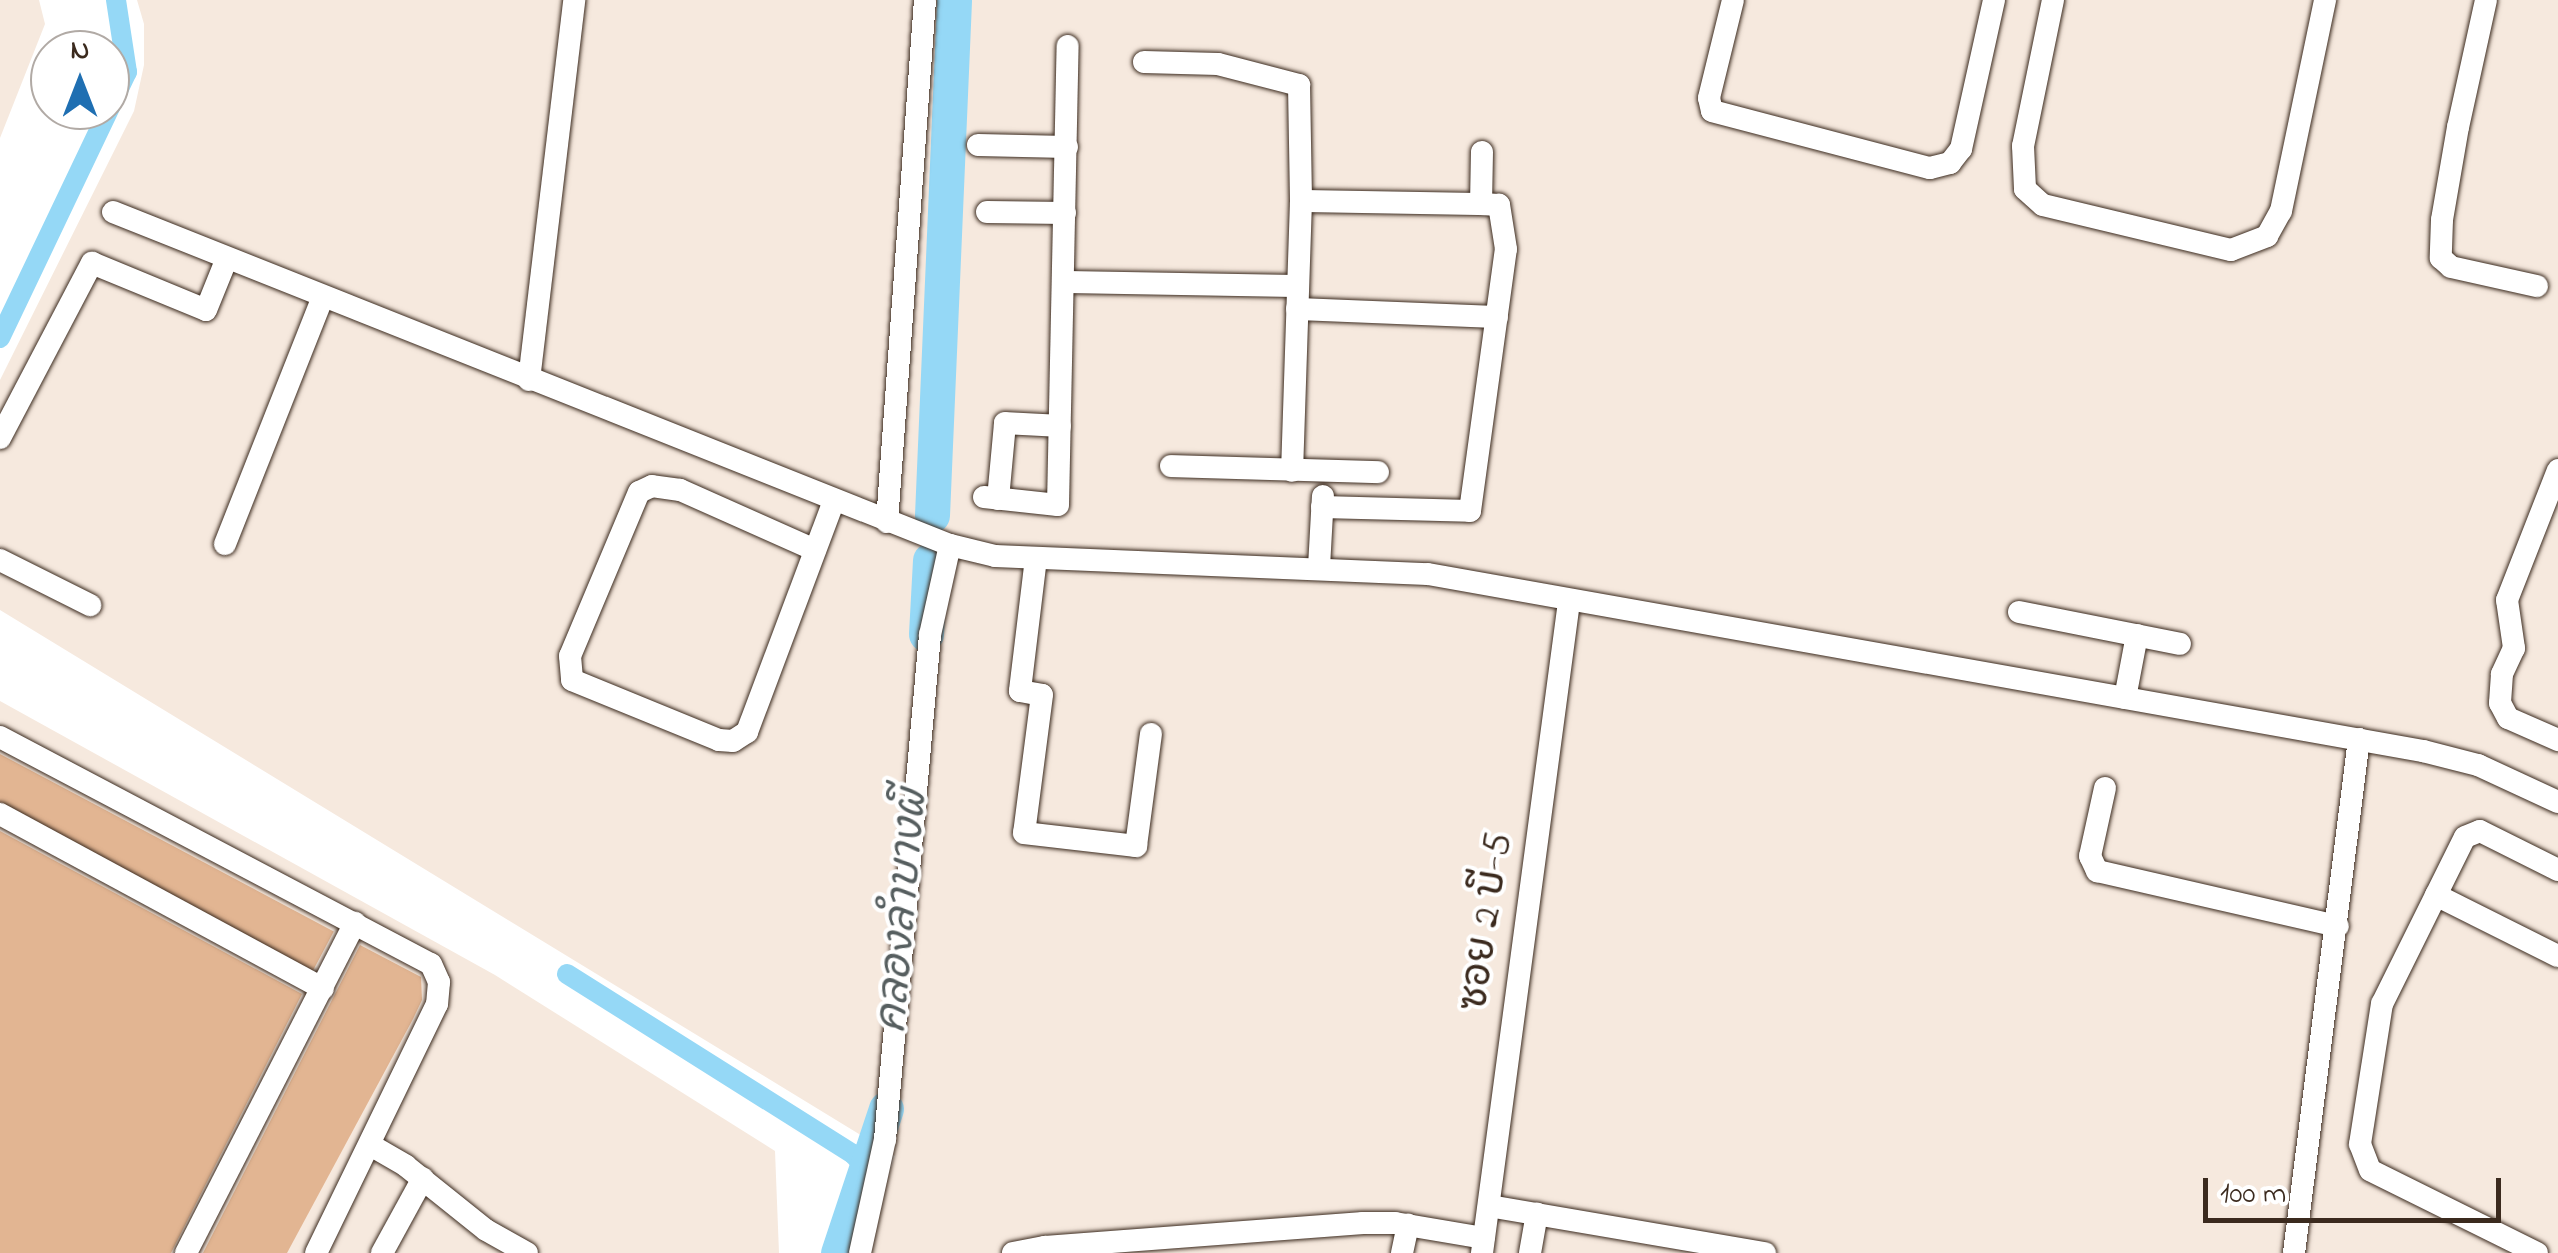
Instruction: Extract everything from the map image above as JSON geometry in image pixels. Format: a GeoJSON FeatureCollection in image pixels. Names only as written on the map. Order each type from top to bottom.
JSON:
{"type":"FeatureCollection","features":[{"type":"Feature","properties":{"kind":"street"},"geometry":{"type":"LineString","coordinates":[[529,380],[574,0]]}},
{"type":"Feature","properties":{"kind":"street"},"geometry":{"type":"LineString","coordinates":[[887,522],[925,0]]}},
{"type":"Feature","properties":{"kind":"street"},"geometry":{"type":"LineString","coordinates":[[1733,0],[1710,98],[1712,111],[1930,168],[1950,163],[1961,149],[1994,0]]}},
{"type":"Feature","properties":{"kind":"street"},"geometry":{"type":"LineString","coordinates":[[2053,0],[2023,146],[2025,189],[2043,205],[2231,250],[2267,236],[2281,211],[2325,0]]}},
{"type":"Feature","properties":{"kind":"street"},"geometry":{"type":"LineString","coordinates":[[2486,0],[2458,127],[2442,220],[2441,258],[2452,267],[2538,286]]}},
{"type":"Feature","properties":{"kind":"street"},"geometry":{"type":"LineString","coordinates":[[1060,426],[1006,423],[991,498],[1058,505],[1064,282],[1068,46]]}},
{"type":"Feature","properties":{"kind":"street"},"geometry":{"type":"LineString","coordinates":[[1144,62],[1218,64],[1299,85],[1301,201],[1292,471]]}},
{"type":"Feature","properties":{"kind":"street"},"geometry":{"type":"LineString","coordinates":[[978,144],[1066,146]]}},
{"type":"Feature","properties":{"kind":"street"},"geometry":{"type":"LineString","coordinates":[[1481,204],[1482,152]]}},
{"type":"Feature","properties":{"kind":"street"},"geometry":{"type":"LineString","coordinates":[[1301,201],[1499,205],[1506,249],[1470,511],[1322,507]]}},
{"type":"Feature","properties":{"kind":"street"},"geometry":{"type":"LineString","coordinates":[[114,212],[887,522],[950,545],[995,556],[1428,574],[2359,739],[2478,765],[2558,802]]}},
{"type":"Feature","properties":{"kind":"street"},"geometry":{"type":"LineString","coordinates":[[987,212],[1065,213]]}},
{"type":"Feature","properties":{"kind":"street"},"geometry":{"type":"LineString","coordinates":[[0,438],[92,263],[206,310],[227,258]]}},
{"type":"Feature","properties":{"kind":"street"},"geometry":{"type":"LineString","coordinates":[[1064,282],[1497,317]]}},
{"type":"Feature","properties":{"kind":"street"},"geometry":{"type":"LineString","coordinates":[[225,544],[323,297]]}},
{"type":"Feature","properties":{"kind":"street"},"geometry":{"type":"LineString","coordinates":[[1171,466],[1378,472]]}},
{"type":"Feature","properties":{"kind":"street"},"geometry":{"type":"LineString","coordinates":[[2558,470],[2507,600],[2514,648],[2502,674],[2500,703],[2508,718],[2558,740]]}},
{"type":"Feature","properties":{"kind":"street"},"geometry":{"type":"LineString","coordinates":[[1319,567],[1324,472]]}},
{"type":"Feature","properties":{"kind":"street"},"geometry":{"type":"LineString","coordinates":[[816,550],[680,490],[652,486],[639,492],[570,656],[572,680],[719,740],[733,741],[747,732],[816,550],[834,501]]}},
{"type":"Feature","properties":{"kind":"street"},"geometry":{"type":"LineString","coordinates":[[860,1253],[884,1139],[930,636],[950,545]]}},
{"type":"Feature","properties":{"kind":"street"},"geometry":{"type":"LineString","coordinates":[[1036,558],[1020,691],[1042,694],[1024,833],[1136,846],[1151,734]]}},
{"type":"Feature","properties":{"kind":"street"},"geometry":{"type":"LineString","coordinates":[[0,560],[90,605]]}},
{"type":"Feature","properties":{"kind":"street","name":"ซอย 2 บี-5"},"geometry":{"type":"LineString","coordinates":[[1483,1246],[1569,602]]}},
{"type":"Feature","properties":{"kind":"street"},"geometry":{"type":"LineString","coordinates":[[2019,612],[2180,644]]}},
{"type":"Feature","properties":{"kind":"street"},"geometry":{"type":"LineString","coordinates":[[2125,698],[2137,635]]}},
{"type":"Feature","properties":{"kind":"street"},"geometry":{"type":"LineString","coordinates":[[0,737],[431,964],[438,982],[437,1004],[372,1146],[316,1253]]}},
{"type":"Feature","properties":{"kind":"street"},"geometry":{"type":"LineString","coordinates":[[2294,1253],[2359,739]]}},
{"type":"Feature","properties":{"kind":"street"},"geometry":{"type":"LineString","coordinates":[[2105,788],[2090,856],[2097,870],[2338,926]]}},
{"type":"Feature","properties":{"kind":"street"},"geometry":{"type":"LineString","coordinates":[[0,814],[323,989]]}},
{"type":"Feature","properties":{"kind":"street"},"geometry":{"type":"LineString","coordinates":[[2537,1253],[2382,1178],[2370,1170],[2360,1144],[2382,1004],[2472,832],[2488,834],[2558,870]]}},
{"type":"Feature","properties":{"kind":"street"},"geometry":{"type":"LineString","coordinates":[[2436,895],[2558,956]]}},
{"type":"Feature","properties":{"kind":"street"},"geometry":{"type":"LineString","coordinates":[[186,1253],[355,924]]}},
{"type":"Feature","properties":{"kind":"street"},"geometry":{"type":"LineString","coordinates":[[372,1146],[423,1178],[453,1207],[526,1253]]}},
{"type":"Feature","properties":{"kind":"street"},"geometry":{"type":"LineString","coordinates":[[382,1253],[423,1178]]}},
{"type":"Feature","properties":{"kind":"street"},"geometry":{"type":"LineString","coordinates":[[1489,1206],[1765,1253]]}},
{"type":"Feature","properties":{"kind":"street"},"geometry":{"type":"LineString","coordinates":[[1530,1253],[1537,1214]]}},
{"type":"Feature","properties":{"kind":"street"},"geometry":{"type":"LineString","coordinates":[[1013,1253],[1186,1244],[1322,1225],[1408,1226],[1483,1246]]}},
{"type":"Feature","properties":{"kind":"street"},"geometry":{"type":"LineString","coordinates":[[1402,1253],[1408,1226]]}},
{"type":"Feature","properties":{"kind":"shaded area"},"geometry":{"type":"Polygon","coordinates":[[[0,0],[39,0],[45,24],[43,30],[30,30],[30,62],[0,138],[0,0]]]}},
{"type":"Feature","properties":{"kind":"shaded area"},"geometry":{"type":"Polygon","coordinates":[[[137,0],[2558,0],[2558,1253],[863,1253],[895,1156],[0,610],[0,380],[125,130],[130,130],[144,65],[144,24],[137,0]]]}},
{"type":"Feature","properties":{"kind":"shaded area"},"geometry":{"type":"Polygon","coordinates":[[[0,701],[495,975],[775,1151],[779,1253],[0,1253],[0,701]]]}},
{"type":"Feature","properties":{"kind":"building"},"geometry":{"type":"Polygon","coordinates":[[[0,754],[334,931],[313,971],[0,805],[0,754]]]}},
{"type":"Feature","properties":{"kind":"building"},"geometry":{"type":"Polygon","coordinates":[[[0,831],[302,994],[171,1253],[0,1253],[0,831]]]}},
{"type":"Feature","properties":{"kind":"building"},"geometry":{"type":"Polygon","coordinates":[[[360,945],[421,977],[422,1000],[413,1019],[287,1253],[203,1253],[360,945]]]}},
{"type":"Feature","properties":{"kind":"waterway"},"geometry":{"type":"LineString","coordinates":[[0,338],[127,72],[116,0]]}},
{"type":"Feature","properties":{"kind":"waterway","name":"คลองลำบางผี"},"geometry":{"type":"LineString","coordinates":[[932,515],[954,0]]}},
{"type":"Feature","properties":{"kind":"waterway","name":"คลองลำบางผี"},"geometry":{"type":"LineString","coordinates":[[926,634],[930,560]]}},
{"type":"Feature","properties":{"kind":"waterway"},"geometry":{"type":"LineString","coordinates":[[567,974],[853,1154],[864,1166]]}},
{"type":"Feature","properties":{"kind":"waterway","name":"คลองลำบางผี"},"geometry":{"type":"LineString","coordinates":[[838,1253],[886,1109]]}}]}
